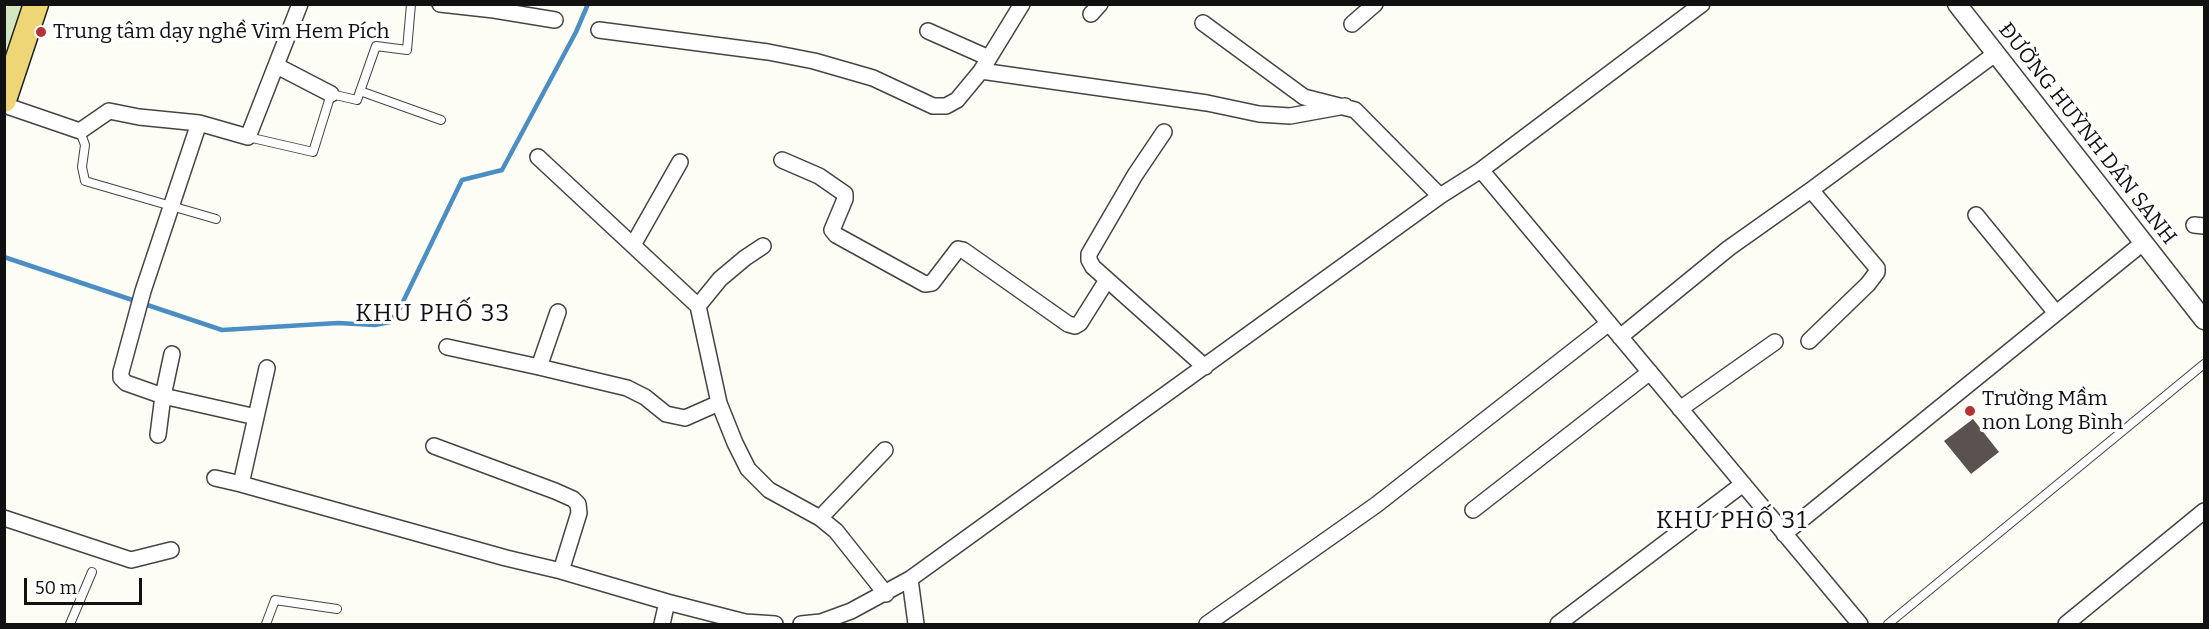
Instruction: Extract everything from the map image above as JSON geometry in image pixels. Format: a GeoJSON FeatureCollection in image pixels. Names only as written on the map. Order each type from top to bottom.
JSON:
{"type":"FeatureCollection","features":[{"type":"Feature","properties":{"kind":"main road"},"geometry":{"type":"LineString","coordinates":[[4,100],[36,4]]}},
{"type":"Feature","properties":{"kind":"street"},"geometry":{"type":"LineString","coordinates":[[4,105],[80,131],[109,111],[139,117],[199,123],[248,137],[300,4]]}},
{"type":"Feature","properties":{"kind":"street"},"geometry":{"type":"LineString","coordinates":[[440,4],[496,7],[555,20]]}},
{"type":"Feature","properties":{"kind":"street"},"geometry":{"type":"LineString","coordinates":[[599,30],[768,52],[814,61],[873,78],[933,106],[946,106],[957,100],[981,71],[1022,4]]}},
{"type":"Feature","properties":{"kind":"street"},"geometry":{"type":"LineString","coordinates":[[1352,24],[1375,4]]}},
{"type":"Feature","properties":{"kind":"street"},"geometry":{"type":"LineString","coordinates":[[801,624],[820,622],[850,611],[886,594],[910,579],[1440,196],[1481,170],[1702,4]]}},
{"type":"Feature","properties":{"kind":"street","name":"ĐƯỜNG HUỲNH DÂN SANH"},"geometry":{"type":"LineString","coordinates":[[1957,4],[2205,320]]}},
{"type":"Feature","properties":{"kind":"street"},"geometry":{"type":"LineString","coordinates":[[1203,22],[1304,97],[1355,110],[1440,196]]}},
{"type":"Feature","properties":{"kind":"street"},"geometry":{"type":"LineString","coordinates":[[928,31],[989,58]]}},
{"type":"Feature","properties":{"kind":"street"},"geometry":{"type":"LineString","coordinates":[[1620,337],[1707,265],[1995,54]]}},
{"type":"Feature","properties":{"kind":"street"},"geometry":{"type":"LineString","coordinates":[[277,66],[331,94]]}},
{"type":"Feature","properties":{"kind":"street"},"geometry":{"type":"LineString","coordinates":[[981,71],[1208,103],[1259,114],[1290,116],[1345,106]]}},
{"type":"Feature","properties":{"kind":"street"},"geometry":{"type":"LineString","coordinates":[[199,123],[143,291],[121,378],[126,383],[163,396],[256,417]]}},
{"type":"Feature","properties":{"kind":"street"},"geometry":{"type":"LineString","coordinates":[[1164,132],[1135,175],[1089,254],[1089,260],[1107,280],[1205,367]]}},
{"type":"Feature","properties":{"kind":"street"},"geometry":{"type":"LineString","coordinates":[[538,157],[698,306],[719,403],[748,469],[769,490],[820,518],[846,542],[886,594]]}},
{"type":"Feature","properties":{"kind":"street"},"geometry":{"type":"LineString","coordinates":[[783,160],[819,176],[845,194],[832,230],[836,235],[925,284],[932,283],[958,249],[963,250],[1068,324],[1075,326],[1080,323],[1107,280]]}},
{"type":"Feature","properties":{"kind":"street"},"geometry":{"type":"LineString","coordinates":[[633,245],[681,162]]}},
{"type":"Feature","properties":{"kind":"street"},"geometry":{"type":"LineString","coordinates":[[1481,170],[1860,624]]}},
{"type":"Feature","properties":{"kind":"street"},"geometry":{"type":"LineString","coordinates":[[1809,341],[1868,284],[1877,272],[1811,190]]}},
{"type":"Feature","properties":{"kind":"street"},"geometry":{"type":"LineString","coordinates":[[1976,215],[2056,314]]}},
{"type":"Feature","properties":{"kind":"street"},"geometry":{"type":"LineString","coordinates":[[1784,534],[2144,242]]}},
{"type":"Feature","properties":{"kind":"street"},"geometry":{"type":"LineString","coordinates":[[698,306],[720,279],[763,246]]}},
{"type":"Feature","properties":{"kind":"street"},"geometry":{"type":"LineString","coordinates":[[539,366],[558,312]]}},
{"type":"Feature","properties":{"kind":"street"},"geometry":{"type":"LineString","coordinates":[[1207,624],[1376,505],[1609,323]]}},
{"type":"Feature","properties":{"kind":"street"},"geometry":{"type":"LineString","coordinates":[[1680,409],[1775,342]]}},
{"type":"Feature","properties":{"kind":"street"},"geometry":{"type":"LineString","coordinates":[[447,347],[539,366],[627,388],[645,397],[666,414],[685,418],[719,403]]}},
{"type":"Feature","properties":{"kind":"street"},"geometry":{"type":"LineString","coordinates":[[158,435],[172,354]]}},
{"type":"Feature","properties":{"kind":"street"},"geometry":{"type":"LineString","coordinates":[[241,483],[267,368]]}},
{"type":"Feature","properties":{"kind":"street"},"geometry":{"type":"LineString","coordinates":[[1473,510],[1650,372]]}},
{"type":"Feature","properties":{"kind":"street"},"geometry":{"type":"LineString","coordinates":[[434,446],[573,499],[578,504],[579,513],[561,571]]}},
{"type":"Feature","properties":{"kind":"street"},"geometry":{"type":"LineString","coordinates":[[820,518],[885,450]]}},
{"type":"Feature","properties":{"kind":"street"},"geometry":{"type":"LineString","coordinates":[[215,478],[241,483],[667,602],[745,622],[776,624]]}},
{"type":"Feature","properties":{"kind":"street"},"geometry":{"type":"LineString","coordinates":[[1558,624],[1743,484]]}},
{"type":"Feature","properties":{"kind":"street"},"geometry":{"type":"LineString","coordinates":[[2066,624],[2205,511]]}},
{"type":"Feature","properties":{"kind":"street"},"geometry":{"type":"LineString","coordinates":[[4,518],[131,560],[171,550]]}},
{"type":"Feature","properties":{"kind":"street"},"geometry":{"type":"LineString","coordinates":[[910,579],[916,624]]}},
{"type":"Feature","properties":{"kind":"street"},"geometry":{"type":"LineString","coordinates":[[662,624],[667,602]]}},
{"type":"Feature","properties":{"kind":"lane"},"geometry":{"type":"LineString","coordinates":[[248,137],[313,152],[331,94],[357,100],[376,46],[407,50],[411,4]]}},
{"type":"Feature","properties":{"kind":"lane"},"geometry":{"type":"LineString","coordinates":[[360,91],[441,120]]}},
{"type":"Feature","properties":{"kind":"lane"},"geometry":{"type":"LineString","coordinates":[[80,131],[85,145],[82,167],[85,181],[216,219]]}},
{"type":"Feature","properties":{"kind":"lane"},"geometry":{"type":"LineString","coordinates":[[1888,624],[2205,364]]}},
{"type":"Feature","properties":{"kind":"lane"},"geometry":{"type":"LineString","coordinates":[[70,624],[92,572]]}},
{"type":"Feature","properties":{"kind":"lane"},"geometry":{"type":"LineString","coordinates":[[266,624],[276,600],[337,609]]}},
{"type":"Feature","properties":{"kind":"green space"},"geometry":{"type":"Polygon","coordinates":[[[5,5],[26,5],[5,70],[5,5]]]}},
{"type":"Feature","properties":{"kind":"building"},"geometry":{"type":"Polygon","coordinates":[[[1973,419],[1999,452],[1971,474],[1944,441],[1973,419]]]}},
{"type":"Feature","properties":{"kind":"waterway"},"geometry":{"type":"LineString","coordinates":[[4,257],[222,330],[338,323],[375,325],[390,322],[399,310],[462,180],[502,170],[576,32],[588,4]]}},
{"type":"Feature","properties":{"kind":"place","name":"Trung tâm dạy nghề Vim Hem Pích"},"geometry":{"type":"Point","coordinates":[41,32]}},
{"type":"Feature","properties":{"kind":"place","name":"Trường Mầm non Long Bình"},"geometry":{"type":"Point","coordinates":[1970,411]}},
{"type":"Feature","properties":{"kind":"district","name":"KHU PHỐ 33"},"geometry":{"type":"Point","coordinates":[433,314]}},
{"type":"Feature","properties":{"kind":"district","name":"KHU PHỐ 31"},"geometry":{"type":"Point","coordinates":[1732,521]}}]}
